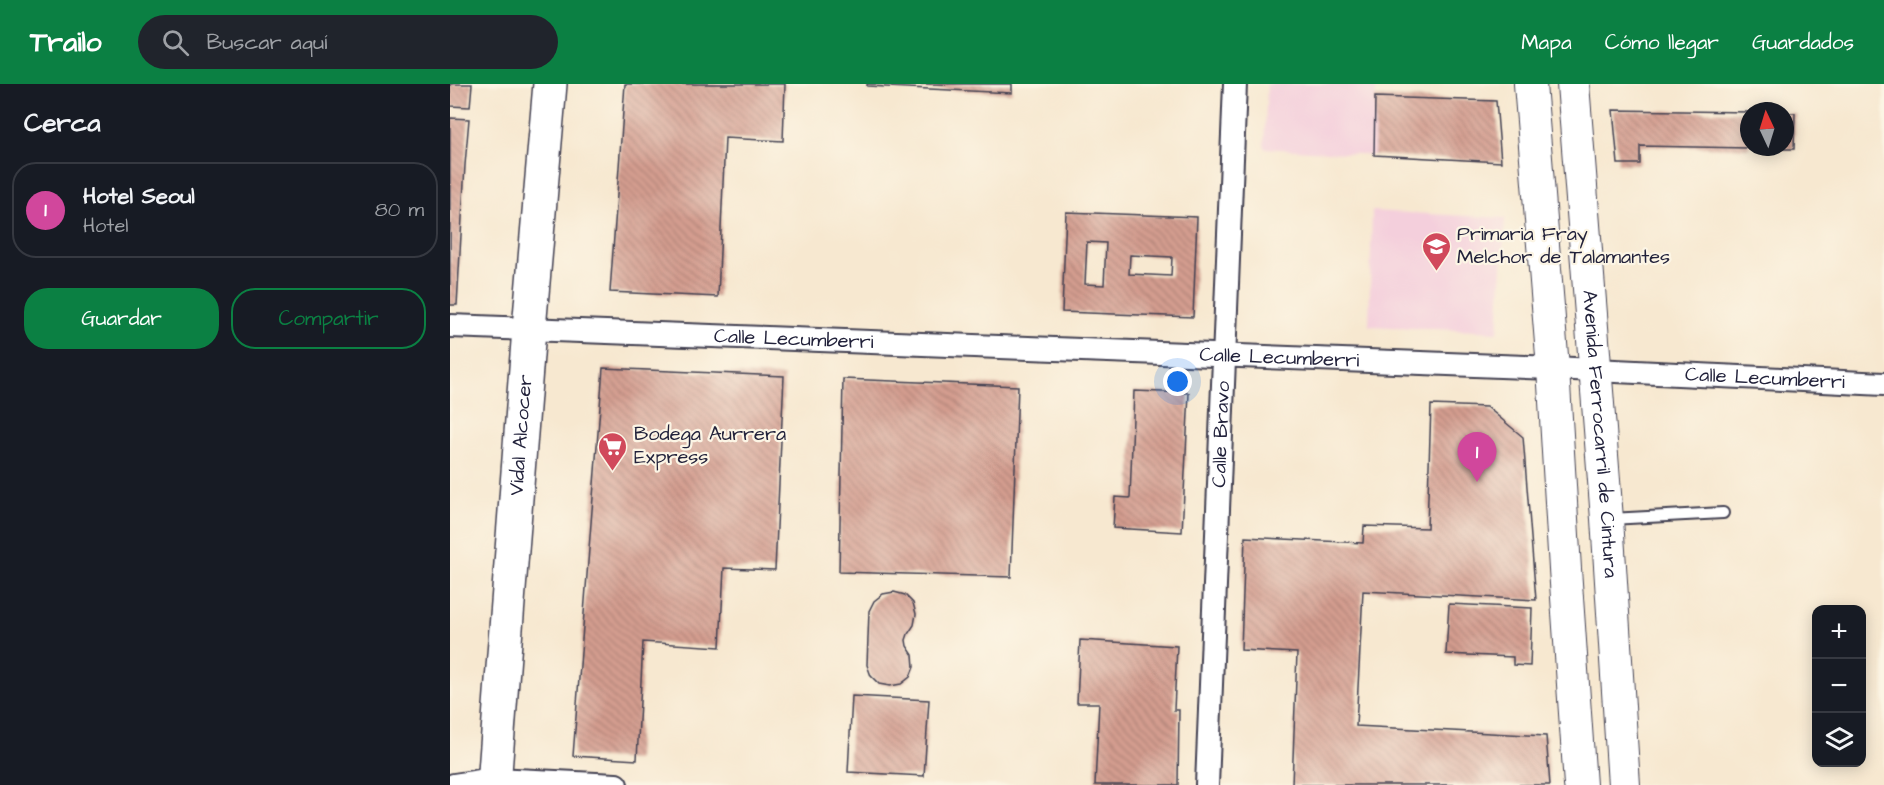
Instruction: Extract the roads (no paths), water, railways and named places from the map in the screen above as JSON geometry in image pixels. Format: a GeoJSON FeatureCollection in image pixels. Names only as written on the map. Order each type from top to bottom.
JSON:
{"type":"FeatureCollection","features":[{"type":"Feature","properties":{"kind":"main road","name":"Vidal Alcocer"},"geometry":{"type":"LineString","coordinates":[[494,782],[550,84]]}},
{"type":"Feature","properties":{"kind":"street","name":"Calle Bravo"},"geometry":{"type":"LineString","coordinates":[[1207,785],[1235,84]]}},
{"type":"Feature","properties":{"kind":"street"},"geometry":{"type":"LineString","coordinates":[[1530,84],[1554,368],[1580,785]]}},
{"type":"Feature","properties":{"kind":"street","name":"Avenida Ferrocarril de Cintura"},"geometry":{"type":"LineString","coordinates":[[1573,84],[1607,519],[1624,785]]}},
{"type":"Feature","properties":{"kind":"street","name":"Calle Lecumberri"},"geometry":{"type":"LineString","coordinates":[[450,326],[1554,368],[1884,384]]}},
{"type":"Feature","properties":{"kind":"street"},"geometry":{"type":"LineString","coordinates":[[454,785],[494,782],[616,785]]}},
{"type":"Feature","properties":{"kind":"lane"},"geometry":{"type":"LineString","coordinates":[[1607,519],[1723,513]]}},
{"type":"Feature","properties":{"kind":"place","name":"Primaria Fray Melchor de Talamantes"},"geometry":{"type":"Point","coordinates":[1436,272]}},
{"type":"Feature","properties":{"kind":"place","name":"Bodega Aurrera Express"},"geometry":{"type":"Point","coordinates":[613,472]}},
{"type":"Feature","properties":{"kind":"place","name":"Hotel Seoul"},"geometry":{"type":"Point","coordinates":[1477,482]}}]}
